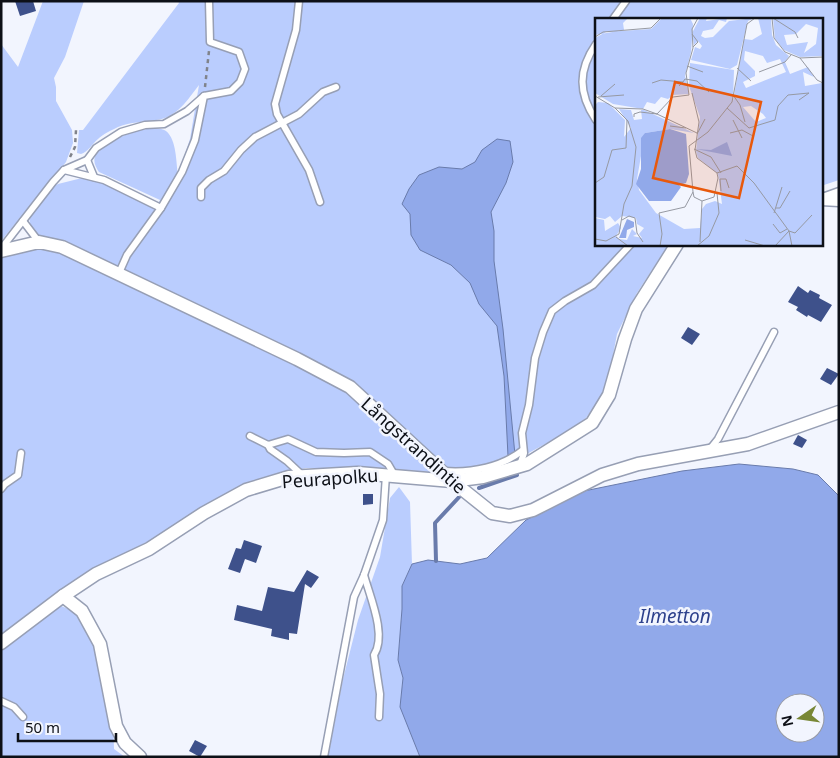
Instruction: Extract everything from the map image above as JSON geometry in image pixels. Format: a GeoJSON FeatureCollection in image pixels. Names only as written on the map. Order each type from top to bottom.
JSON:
{"type":"FeatureCollection","features":[{"type":"Feature","properties":{"kind":"street"},"geometry":{"type":"LineString","coordinates":[[822,198],[839,200]]}},
{"type":"Feature","properties":{"kind":"street","name":"Långstrandintie"},"geometry":{"type":"LineString","coordinates":[[1,250],[39,242],[62,247],[297,359],[350,388],[452,481],[492,513],[510,516],[533,510],[602,475],[638,464],[748,444],[839,412]]}},
{"type":"Feature","properties":{"kind":"street","name":"Peurapolku"},"geometry":{"type":"LineString","coordinates":[[1,643],[63,596],[96,574],[149,549],[204,513],[246,490],[289,477],[358,473],[452,481],[483,477],[527,464],[592,423],[609,395],[625,338],[636,309],[676,245]]}},
{"type":"Feature","properties":{"kind":"street"},"geometry":{"type":"LineString","coordinates":[[63,596],[82,611],[100,644],[116,726],[125,743],[140,757]]}},
{"type":"Feature","properties":{"kind":"lane"},"geometry":{"type":"LineString","coordinates":[[1,250],[64,170],[87,160],[96,148],[121,132],[145,125],[164,124],[187,110],[204,96],[231,91],[240,82],[245,69],[239,52],[210,42],[209,1]]}},
{"type":"Feature","properties":{"kind":"lane"},"geometry":{"type":"LineString","coordinates":[[299,1],[296,30],[275,104],[277,114],[309,170],[320,202]]}},
{"type":"Feature","properties":{"kind":"lane"},"geometry":{"type":"LineString","coordinates":[[615,18],[626,1]]}},
{"type":"Feature","properties":{"kind":"lane"},"geometry":{"type":"LineString","coordinates":[[595,46],[590,53],[582,75],[582,92],[595,118]]}},
{"type":"Feature","properties":{"kind":"lane"},"geometry":{"type":"LineString","coordinates":[[201,197],[201,188],[209,180],[224,172],[241,150],[255,138],[299,114],[324,92],[336,87]]}},
{"type":"Feature","properties":{"kind":"lane"},"geometry":{"type":"LineString","coordinates":[[120,273],[127,255],[161,208],[182,172],[195,140],[204,96]]}},
{"type":"Feature","properties":{"kind":"lane"},"geometry":{"type":"LineString","coordinates":[[87,160],[94,178]]}},
{"type":"Feature","properties":{"kind":"lane"},"geometry":{"type":"LineString","coordinates":[[64,170],[104,180],[161,208]]}},
{"type":"Feature","properties":{"kind":"lane"},"geometry":{"type":"LineString","coordinates":[[822,198],[839,191]]}},
{"type":"Feature","properties":{"kind":"lane"},"geometry":{"type":"LineString","coordinates":[[23,221],[39,242]]}},
{"type":"Feature","properties":{"kind":"lane"},"geometry":{"type":"LineString","coordinates":[[520,466],[523,450],[522,433],[529,405],[535,358],[552,311],[593,285],[630,245]]}},
{"type":"Feature","properties":{"kind":"lane"},"geometry":{"type":"LineString","coordinates":[[707,452],[718,439],[774,332]]}},
{"type":"Feature","properties":{"kind":"lane"},"geometry":{"type":"LineString","coordinates":[[250,436],[268,444],[288,439],[316,452],[370,452],[388,464],[391,475],[383,520],[364,575],[354,597],[324,757]]}},
{"type":"Feature","properties":{"kind":"lane"},"geometry":{"type":"LineString","coordinates":[[268,444],[270,449],[288,461],[304,476]]}},
{"type":"Feature","properties":{"kind":"lane"},"geometry":{"type":"LineString","coordinates":[[441,471],[483,468],[505,462],[523,450]]}},
{"type":"Feature","properties":{"kind":"lane"},"geometry":{"type":"LineString","coordinates":[[1,489],[4,484],[18,475],[21,453]]}},
{"type":"Feature","properties":{"kind":"lane"},"geometry":{"type":"LineString","coordinates":[[364,575],[377,622],[379,640],[374,655],[380,694],[379,717]]}},
{"type":"Feature","properties":{"kind":"lane"},"geometry":{"type":"LineString","coordinates":[[1,701],[14,706],[23,716]]}},
{"type":"Feature","properties":{"kind":"path"},"geometry":{"type":"LineString","coordinates":[[204,96],[210,42]]}},
{"type":"Feature","properties":{"kind":"path"},"geometry":{"type":"LineString","coordinates":[[64,170],[75,147],[76,130]]}},
{"type":"Feature","properties":{"kind":"shaded area"},"geometry":{"type":"Polygon","coordinates":[[[43,1],[84,1],[65,57],[54,78],[56,101],[72,130],[73,143],[66,162],[1,241],[1,44],[18,67],[43,1]]]}},
{"type":"Feature","properties":{"kind":"shaded area"},"geometry":{"type":"Polygon","coordinates":[[[178,1],[839,1],[839,180],[822,186],[822,18],[595,18],[595,245],[668,245],[637,293],[617,334],[605,387],[586,418],[569,431],[503,467],[459,476],[306,468],[277,475],[79,577],[1,637],[1,256],[37,236],[31,230],[29,216],[50,188],[58,184],[82,178],[97,181],[153,206],[155,210],[160,200],[99,172],[94,159],[101,149],[118,138],[140,130],[159,129],[166,131],[170,135],[175,152],[178,175],[190,139],[199,85],[186,102],[170,116],[118,127],[102,135],[88,150],[81,154],[77,153],[79,130],[83,130],[179,3],[178,1]]]}},
{"type":"Feature","properties":{"kind":"shaded area"},"geometry":{"type":"Polygon","coordinates":[[[399,487],[410,502],[412,564],[402,586],[398,660],[403,678],[401,707],[420,757],[328,757],[343,679],[358,620],[380,557],[390,498],[399,487]]]}},
{"type":"Feature","properties":{"kind":"shaded area"},"geometry":{"type":"Polygon","coordinates":[[[59,605],[77,613],[97,652],[113,720],[114,749],[125,757],[1,757],[1,650],[59,605]]]}},
{"type":"Feature","properties":{"kind":"water"},"geometry":{"type":"Polygon","coordinates":[[[497,139],[510,141],[513,162],[506,183],[491,212],[494,231],[494,261],[503,329],[515,455],[508,456],[504,376],[497,326],[479,304],[470,283],[451,265],[420,250],[411,235],[410,214],[402,204],[409,189],[419,175],[439,167],[462,169],[475,162],[482,150],[497,139]]]}},
{"type":"Feature","properties":{"kind":"water","name":"Ilmetton"},"geometry":{"type":"Polygon","coordinates":[[[739,464],[793,469],[818,475],[839,496],[839,757],[420,757],[400,707],[403,678],[398,660],[402,586],[412,564],[428,560],[460,564],[487,558],[526,520],[584,491],[682,471],[739,464]]]}},
{"type":"Feature","properties":{"kind":"building"},"geometry":{"type":"Polygon","coordinates":[[[15,1],[33,1],[36,11],[20,16],[15,1]]]}},
{"type":"Feature","properties":{"kind":"building"},"geometry":{"type":"Polygon","coordinates":[[[798,286],[808,293],[810,290],[820,295],[819,298],[832,305],[821,322],[808,315],[807,317],[796,310],[798,307],[788,302],[798,286]]]}},
{"type":"Feature","properties":{"kind":"building"},"geometry":{"type":"Polygon","coordinates":[[[688,327],[700,334],[692,345],[681,338],[688,327]]]}},
{"type":"Feature","properties":{"kind":"building"},"geometry":{"type":"Polygon","coordinates":[[[827,368],[839,374],[831,385],[820,379],[827,368]]]}},
{"type":"Feature","properties":{"kind":"building"},"geometry":{"type":"Polygon","coordinates":[[[798,435],[807,440],[802,448],[793,444],[798,435]]]}},
{"type":"Feature","properties":{"kind":"building"},"geometry":{"type":"Polygon","coordinates":[[[363,494],[373,494],[373,504],[363,505],[363,494]]]}},
{"type":"Feature","properties":{"kind":"building"},"geometry":{"type":"Polygon","coordinates":[[[244,540],[262,546],[256,563],[245,559],[240,573],[228,569],[236,548],[241,549],[244,540]]]}},
{"type":"Feature","properties":{"kind":"building"},"geometry":{"type":"Polygon","coordinates":[[[307,570],[319,577],[311,588],[305,584],[297,634],[289,633],[289,640],[271,636],[272,629],[234,620],[237,605],[262,611],[268,587],[294,592],[307,570]]]}},
{"type":"Feature","properties":{"kind":"building"},"geometry":{"type":"Polygon","coordinates":[[[195,740],[207,746],[200,757],[189,751],[195,740]]]}},
{"type":"Feature","properties":{"kind":"waterway"},"geometry":{"type":"LineString","coordinates":[[479,488],[517,475]]}},
{"type":"Feature","properties":{"kind":"waterway"},"geometry":{"type":"LineString","coordinates":[[436,561],[435,523],[461,495]]}}]}
